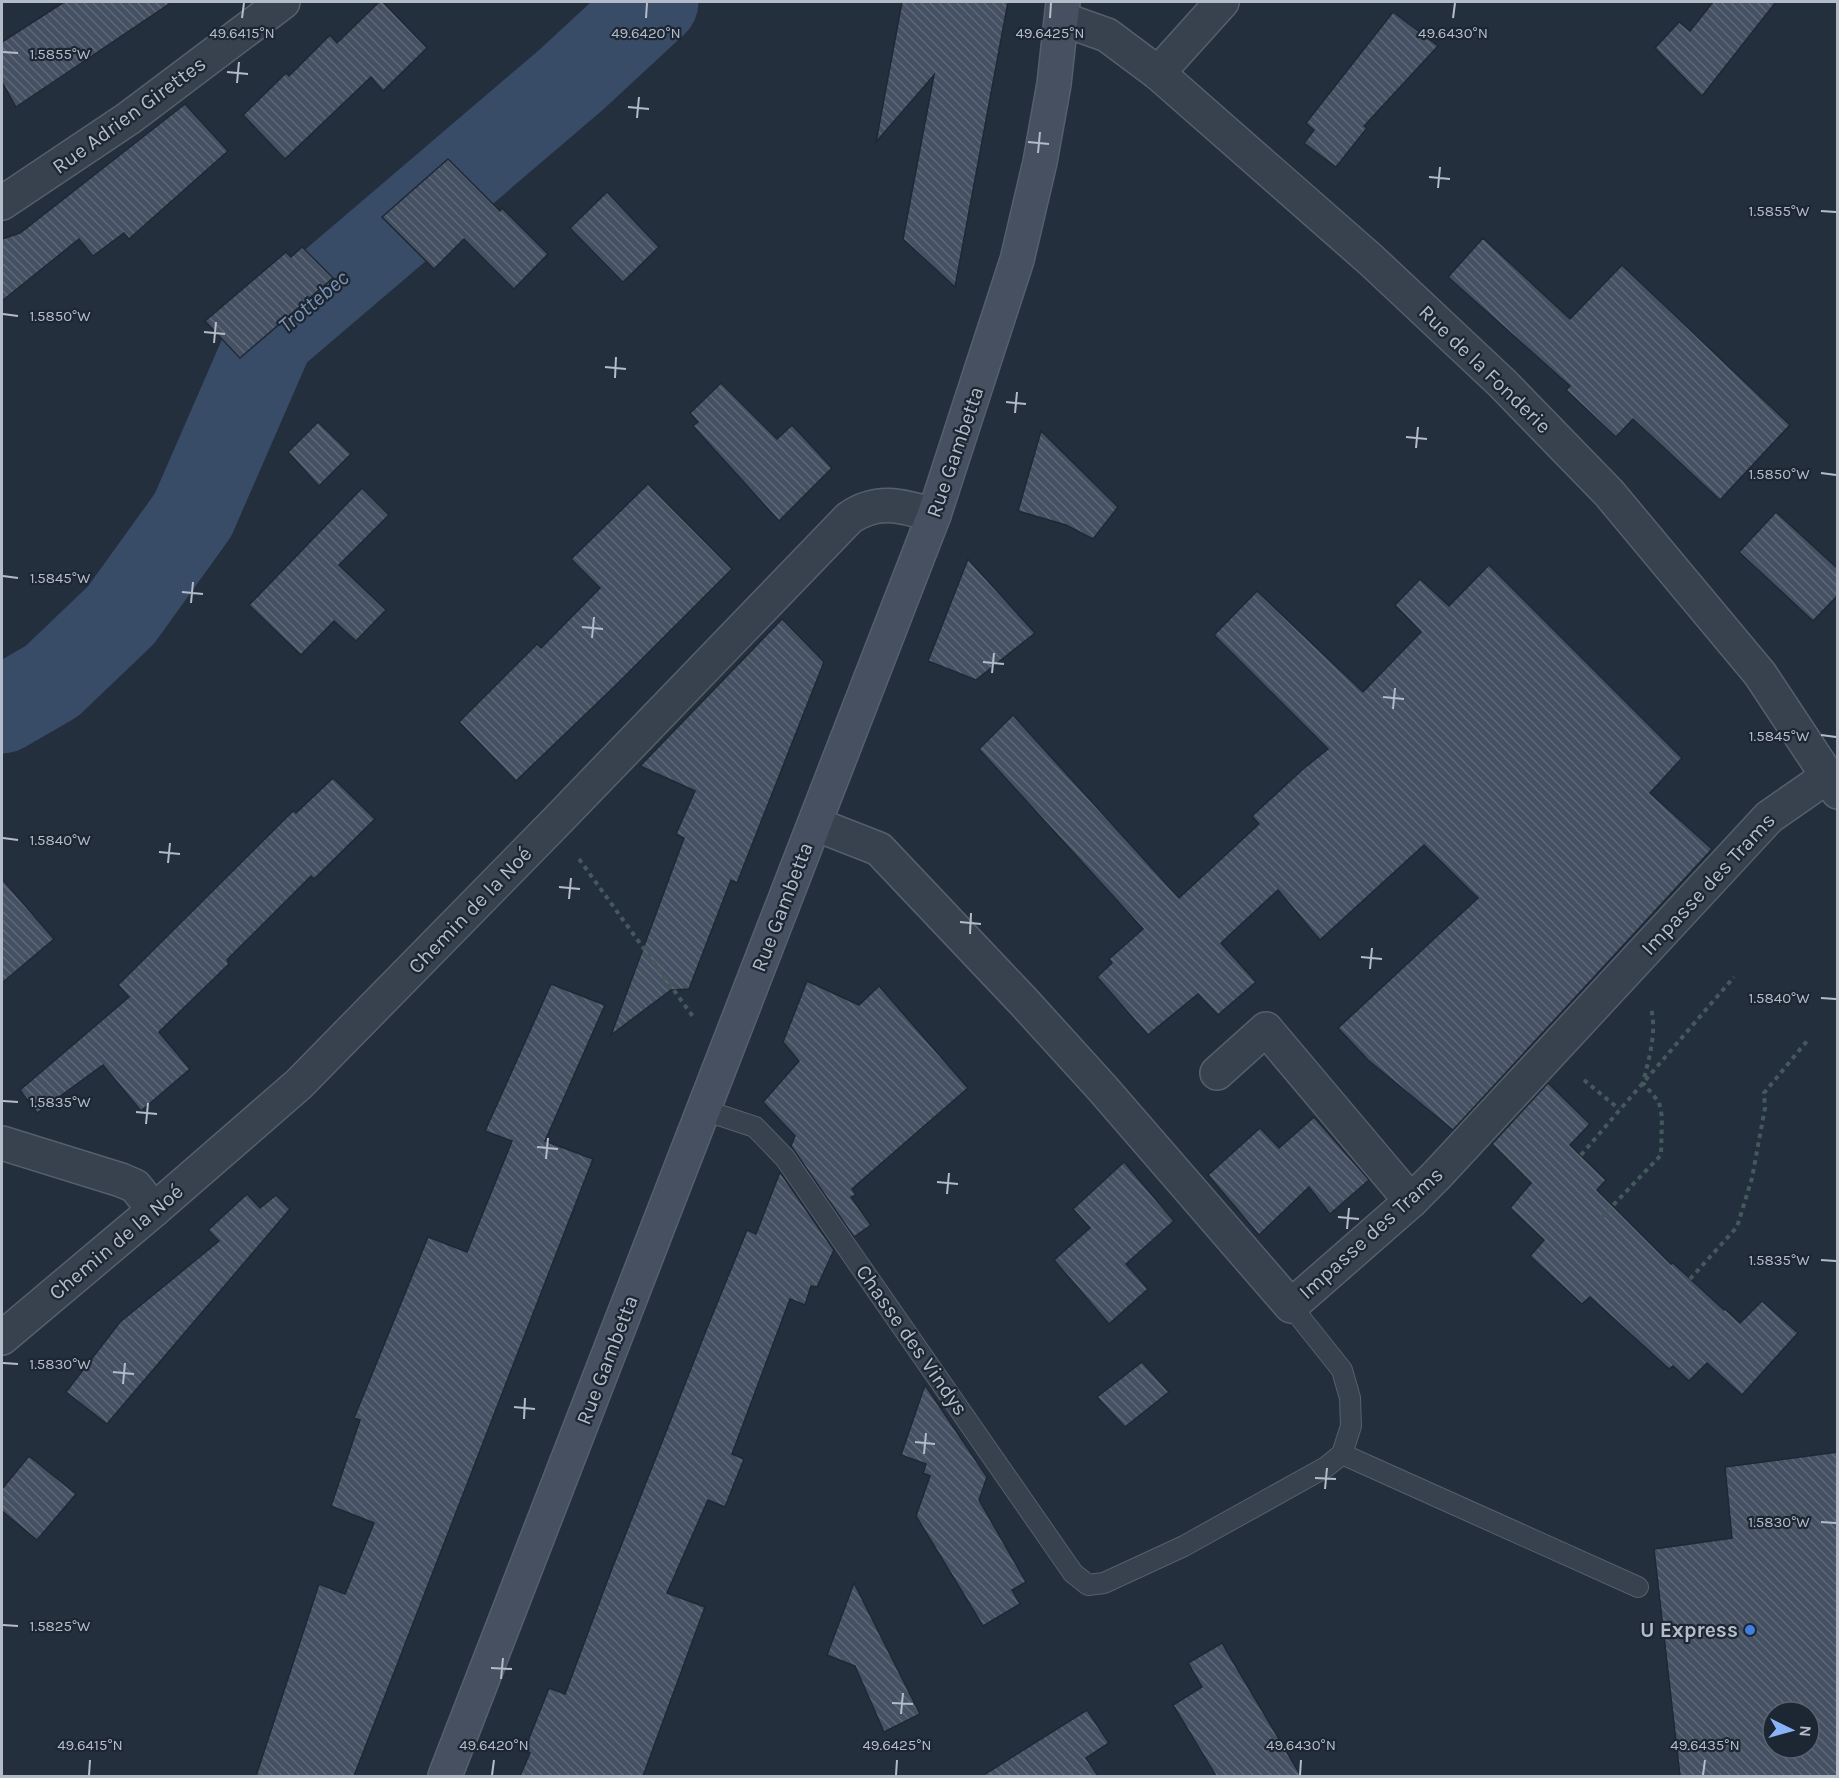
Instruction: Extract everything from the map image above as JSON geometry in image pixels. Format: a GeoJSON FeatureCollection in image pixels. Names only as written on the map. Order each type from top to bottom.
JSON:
{"type":"FeatureCollection","features":[{"type":"Feature","properties":{"kind":"main road","name":"Rue Gambetta"},"geometry":{"type":"LineString","coordinates":[[445,1776],[934,515],[1017,260],[1040,162],[1054,84],[1062,10]]}},
{"type":"Feature","properties":{"kind":"street","name":"Rue Adrien Girettes"},"geometry":{"type":"LineString","coordinates":[[2,203],[129,118],[283,2]]}},
{"type":"Feature","properties":{"kind":"street"},"geometry":{"type":"LineString","coordinates":[[1158,73],[1222,2]]}},
{"type":"Feature","properties":{"kind":"street","name":"Rue de la Fonderie"},"geometry":{"type":"LineString","coordinates":[[1062,10],[1107,36],[1158,73],[1371,260],[1502,383],[1601,484],[1760,674],[1833,784]]}},
{"type":"Feature","properties":{"kind":"street","name":"Chemin de la Noé"},"geometry":{"type":"LineString","coordinates":[[2,1338],[299,1084],[849,518],[861,509],[885,505],[907,507],[934,515]]}},
{"type":"Feature","properties":{"kind":"street","name":"Impasse des Trams"},"geometry":{"type":"LineString","coordinates":[[814,824],[879,849],[1023,1000],[1291,1306],[1411,1201],[1768,817],[1833,784]]}},
{"type":"Feature","properties":{"kind":"street"},"geometry":{"type":"LineString","coordinates":[[1217,1073],[1266,1029],[1411,1201]]}},
{"type":"Feature","properties":{"kind":"street"},"geometry":{"type":"LineString","coordinates":[[2,1143],[135,1186],[154,1210]]}},
{"type":"Feature","properties":{"kind":"lane","name":"Chasse des Vindys"},"geometry":{"type":"LineString","coordinates":[[704,1110],[755,1126],[785,1158],[1074,1573],[1088,1585],[1104,1583],[1184,1546],[1326,1467],[1342,1454]]}},
{"type":"Feature","properties":{"kind":"lane"},"geometry":{"type":"LineString","coordinates":[[1291,1306],[1341,1370],[1350,1398],[1351,1426],[1342,1454],[1638,1587]]}},
{"type":"Feature","properties":{"kind":"path"},"geometry":{"type":"LineString","coordinates":[[554,824],[723,1059]]}},
{"type":"Feature","properties":{"kind":"path"},"geometry":{"type":"LineString","coordinates":[[1630,967],[1649,1000],[1653,1018],[1653,1038],[1643,1083]]}},
{"type":"Feature","properties":{"kind":"path"},"geometry":{"type":"LineString","coordinates":[[1581,1155],[1734,977]]}},
{"type":"Feature","properties":{"kind":"path"},"geometry":{"type":"LineString","coordinates":[[1690,1279],[1737,1227],[1752,1178],[1765,1108],[1764,1093],[1807,1041]]}},
{"type":"Feature","properties":{"kind":"path"},"geometry":{"type":"LineString","coordinates":[[1601,1218],[1661,1155],[1662,1117],[1659,1102],[1643,1083]]}},
{"type":"Feature","properties":{"kind":"building"},"geometry":{"type":"Polygon","coordinates":[[[64,2],[172,2],[16,107],[2,82],[2,42],[64,2]]]}},
{"type":"Feature","properties":{"kind":"building"},"geometry":{"type":"Polygon","coordinates":[[[379,2],[383,2],[427,48],[383,91],[371,77],[285,159],[243,115],[286,73],[289,76],[330,35],[337,43],[379,2]]]}},
{"type":"Feature","properties":{"kind":"building"},"geometry":{"type":"Polygon","coordinates":[[[902,2],[1008,2],[955,287],[903,239],[934,75],[876,142],[902,2]]]}},
{"type":"Feature","properties":{"kind":"building"},"geometry":{"type":"Polygon","coordinates":[[[1713,2],[1776,2],[1702,96],[1655,48],[1679,22],[1690,31],[1713,2]]]}},
{"type":"Feature","properties":{"kind":"building"},"geometry":{"type":"Polygon","coordinates":[[[1393,12],[1438,46],[1364,126],[1367,128],[1336,167],[1304,143],[1314,130],[1306,123],[1393,12]]]}},
{"type":"Feature","properties":{"kind":"building"},"geometry":{"type":"Polygon","coordinates":[[[185,104],[228,151],[129,239],[124,233],[93,256],[79,239],[2,301],[2,239],[20,233],[185,104]]]}},
{"type":"Feature","properties":{"kind":"building"},"geometry":{"type":"Polygon","coordinates":[[[448,159],[500,211],[502,208],[548,254],[514,289],[464,239],[434,269],[382,217],[448,159]]]}},
{"type":"Feature","properties":{"kind":"building"},"geometry":{"type":"Polygon","coordinates":[[[607,192],[659,247],[623,282],[570,228],[607,192]]]}},
{"type":"Feature","properties":{"kind":"building"},"geometry":{"type":"Polygon","coordinates":[[[1483,238],[1570,319],[1622,265],[1790,425],[1720,500],[1633,419],[1616,437],[1566,390],[1570,386],[1448,277],[1483,238]]]}},
{"type":"Feature","properties":{"kind":"building"},"geometry":{"type":"Polygon","coordinates":[[[302,247],[333,278],[240,358],[205,321],[286,252],[291,257],[302,247]]]}},
{"type":"Feature","properties":{"kind":"building"},"geometry":{"type":"Polygon","coordinates":[[[721,383],[777,439],[792,425],[832,468],[779,521],[693,426],[698,422],[690,413],[721,383]]]}},
{"type":"Feature","properties":{"kind":"building"},"geometry":{"type":"Polygon","coordinates":[[[318,422],[351,454],[319,486],[288,452],[318,422]]]}},
{"type":"Feature","properties":{"kind":"building"},"geometry":{"type":"Polygon","coordinates":[[[1041,431],[1118,507],[1093,539],[1066,525],[1018,511],[1041,431]]]}},
{"type":"Feature","properties":{"kind":"building"},"geometry":{"type":"Polygon","coordinates":[[[648,484],[732,569],[516,781],[459,722],[537,644],[541,648],[600,588],[571,559],[648,484]]]}},
{"type":"Feature","properties":{"kind":"building"},"geometry":{"type":"Polygon","coordinates":[[[362,488],[389,515],[339,565],[386,610],[356,641],[334,621],[301,655],[249,605],[362,488]]]}},
{"type":"Feature","properties":{"kind":"building"},"geometry":{"type":"Polygon","coordinates":[[[1776,512],[1838,569],[1838,595],[1813,621],[1739,552],[1776,512]]]}},
{"type":"Feature","properties":{"kind":"building"},"geometry":{"type":"Polygon","coordinates":[[[968,559],[1035,633],[976,680],[928,661],[968,559]]]}},
{"type":"Feature","properties":{"kind":"building"},"geometry":{"type":"Polygon","coordinates":[[[1489,565],[1682,758],[1650,793],[1712,849],[1453,1130],[1368,1060],[1338,1028],[1478,898],[1424,845],[1320,940],[1278,890],[1221,943],[1256,982],[1218,1015],[1198,994],[1148,1035],[1097,977],[1112,963],[1109,959],[1143,929],[979,749],[1013,715],[1179,898],[1259,824],[1252,816],[1328,749],[1214,635],[1257,591],[1363,692],[1421,632],[1395,605],[1420,579],[1449,606],[1489,565]]]}},
{"type":"Feature","properties":{"kind":"building"},"geometry":{"type":"Polygon","coordinates":[[[782,619],[824,662],[737,883],[731,880],[689,989],[671,990],[611,1035],[684,838],[676,834],[695,791],[640,766],[782,619]]]}},
{"type":"Feature","properties":{"kind":"building"},"geometry":{"type":"Polygon","coordinates":[[[333,778],[375,819],[314,879],[311,876],[227,960],[229,964],[159,1032],[190,1069],[141,1111],[103,1065],[37,1113],[20,1090],[129,997],[118,985],[293,811],[296,813],[333,778]]]}},
{"type":"Feature","properties":{"kind":"building"},"geometry":{"type":"Polygon","coordinates":[[[2,879],[54,939],[2,983],[2,879]]]}},
{"type":"Feature","properties":{"kind":"building"},"geometry":{"type":"Polygon","coordinates":[[[807,981],[859,1005],[879,986],[968,1088],[852,1189],[856,1195],[851,1197],[871,1225],[854,1237],[791,1146],[795,1136],[763,1102],[799,1061],[783,1042],[807,981]]]}},
{"type":"Feature","properties":{"kind":"building"},"geometry":{"type":"Polygon","coordinates":[[[551,984],[605,1005],[545,1141],[593,1159],[354,1776],[256,1776],[319,1584],[345,1594],[374,1523],[331,1506],[360,1420],[354,1418],[428,1237],[467,1252],[512,1141],[485,1131],[551,984]]]}},
{"type":"Feature","properties":{"kind":"building"},"geometry":{"type":"Polygon","coordinates":[[[1548,1083],[1590,1124],[1570,1145],[1606,1180],[1597,1190],[1671,1264],[1673,1263],[1740,1323],[1762,1301],[1798,1333],[1742,1395],[1707,1363],[1689,1381],[1673,1366],[1669,1369],[1590,1297],[1582,1304],[1530,1256],[1544,1240],[1510,1208],[1531,1183],[1492,1144],[1548,1083]]]}},
{"type":"Feature","properties":{"kind":"building"},"geometry":{"type":"Polygon","coordinates":[[[1314,1117],[1369,1180],[1330,1214],[1309,1187],[1259,1235],[1208,1175],[1260,1128],[1279,1148],[1314,1117]]]}},
{"type":"Feature","properties":{"kind":"building"},"geometry":{"type":"Polygon","coordinates":[[[1124,1162],[1174,1221],[1126,1264],[1148,1289],[1109,1324],[1054,1260],[1090,1228],[1073,1209],[1124,1162]]]}},
{"type":"Feature","properties":{"kind":"building"},"geometry":{"type":"Polygon","coordinates":[[[780,1172],[834,1250],[817,1287],[811,1286],[805,1305],[790,1299],[732,1454],[744,1459],[725,1507],[708,1500],[667,1593],[705,1607],[643,1776],[520,1776],[530,1753],[524,1751],[549,1688],[565,1694],[611,1571],[747,1230],[756,1234],[780,1172]]]}},
{"type":"Feature","properties":{"kind":"building"},"geometry":{"type":"Polygon","coordinates":[[[247,1194],[260,1208],[276,1195],[290,1209],[107,1424],[66,1392],[120,1322],[219,1241],[208,1230],[247,1194]]]}},
{"type":"Feature","properties":{"kind":"building"},"geometry":{"type":"Polygon","coordinates":[[[1142,1362],[1169,1392],[1125,1427],[1097,1397],[1142,1362]]]}},
{"type":"Feature","properties":{"kind":"building"},"geometry":{"type":"Polygon","coordinates":[[[925,1385],[987,1477],[979,1500],[1026,1582],[1012,1590],[1020,1604],[983,1626],[916,1516],[930,1476],[923,1473],[926,1464],[901,1455],[925,1385]]]}},
{"type":"Feature","properties":{"kind":"building","name":"U Express"},"geometry":{"type":"Polygon","coordinates":[[[1838,1452],[1838,1776],[1680,1776],[1654,1549],[1732,1538],[1725,1467],[1838,1452]]]}},
{"type":"Feature","properties":{"kind":"building"},"geometry":{"type":"Polygon","coordinates":[[[29,1456],[76,1494],[37,1540],[2,1511],[2,1489],[29,1456]]]}},
{"type":"Feature","properties":{"kind":"building"},"geometry":{"type":"Polygon","coordinates":[[[854,1583],[920,1714],[884,1732],[855,1666],[827,1655],[854,1583]]]}},
{"type":"Feature","properties":{"kind":"building"},"geometry":{"type":"Polygon","coordinates":[[[1222,1643],[1301,1776],[1216,1776],[1173,1705],[1202,1687],[1188,1663],[1222,1643]]]}},
{"type":"Feature","properties":{"kind":"building"},"geometry":{"type":"Polygon","coordinates":[[[1087,1710],[1109,1743],[1086,1758],[1098,1776],[982,1776],[1087,1710]]]}},
{"type":"Feature","properties":{"kind":"waterway","name":"Trottebec"},"geometry":{"type":"LineString","coordinates":[[2,710],[52,681],[121,615],[193,515],[271,336],[572,79],[655,2]]}},
{"type":"Feature","properties":{"kind":"place","name":"U Express"},"geometry":{"type":"Point","coordinates":[1750,1630]}}]}
